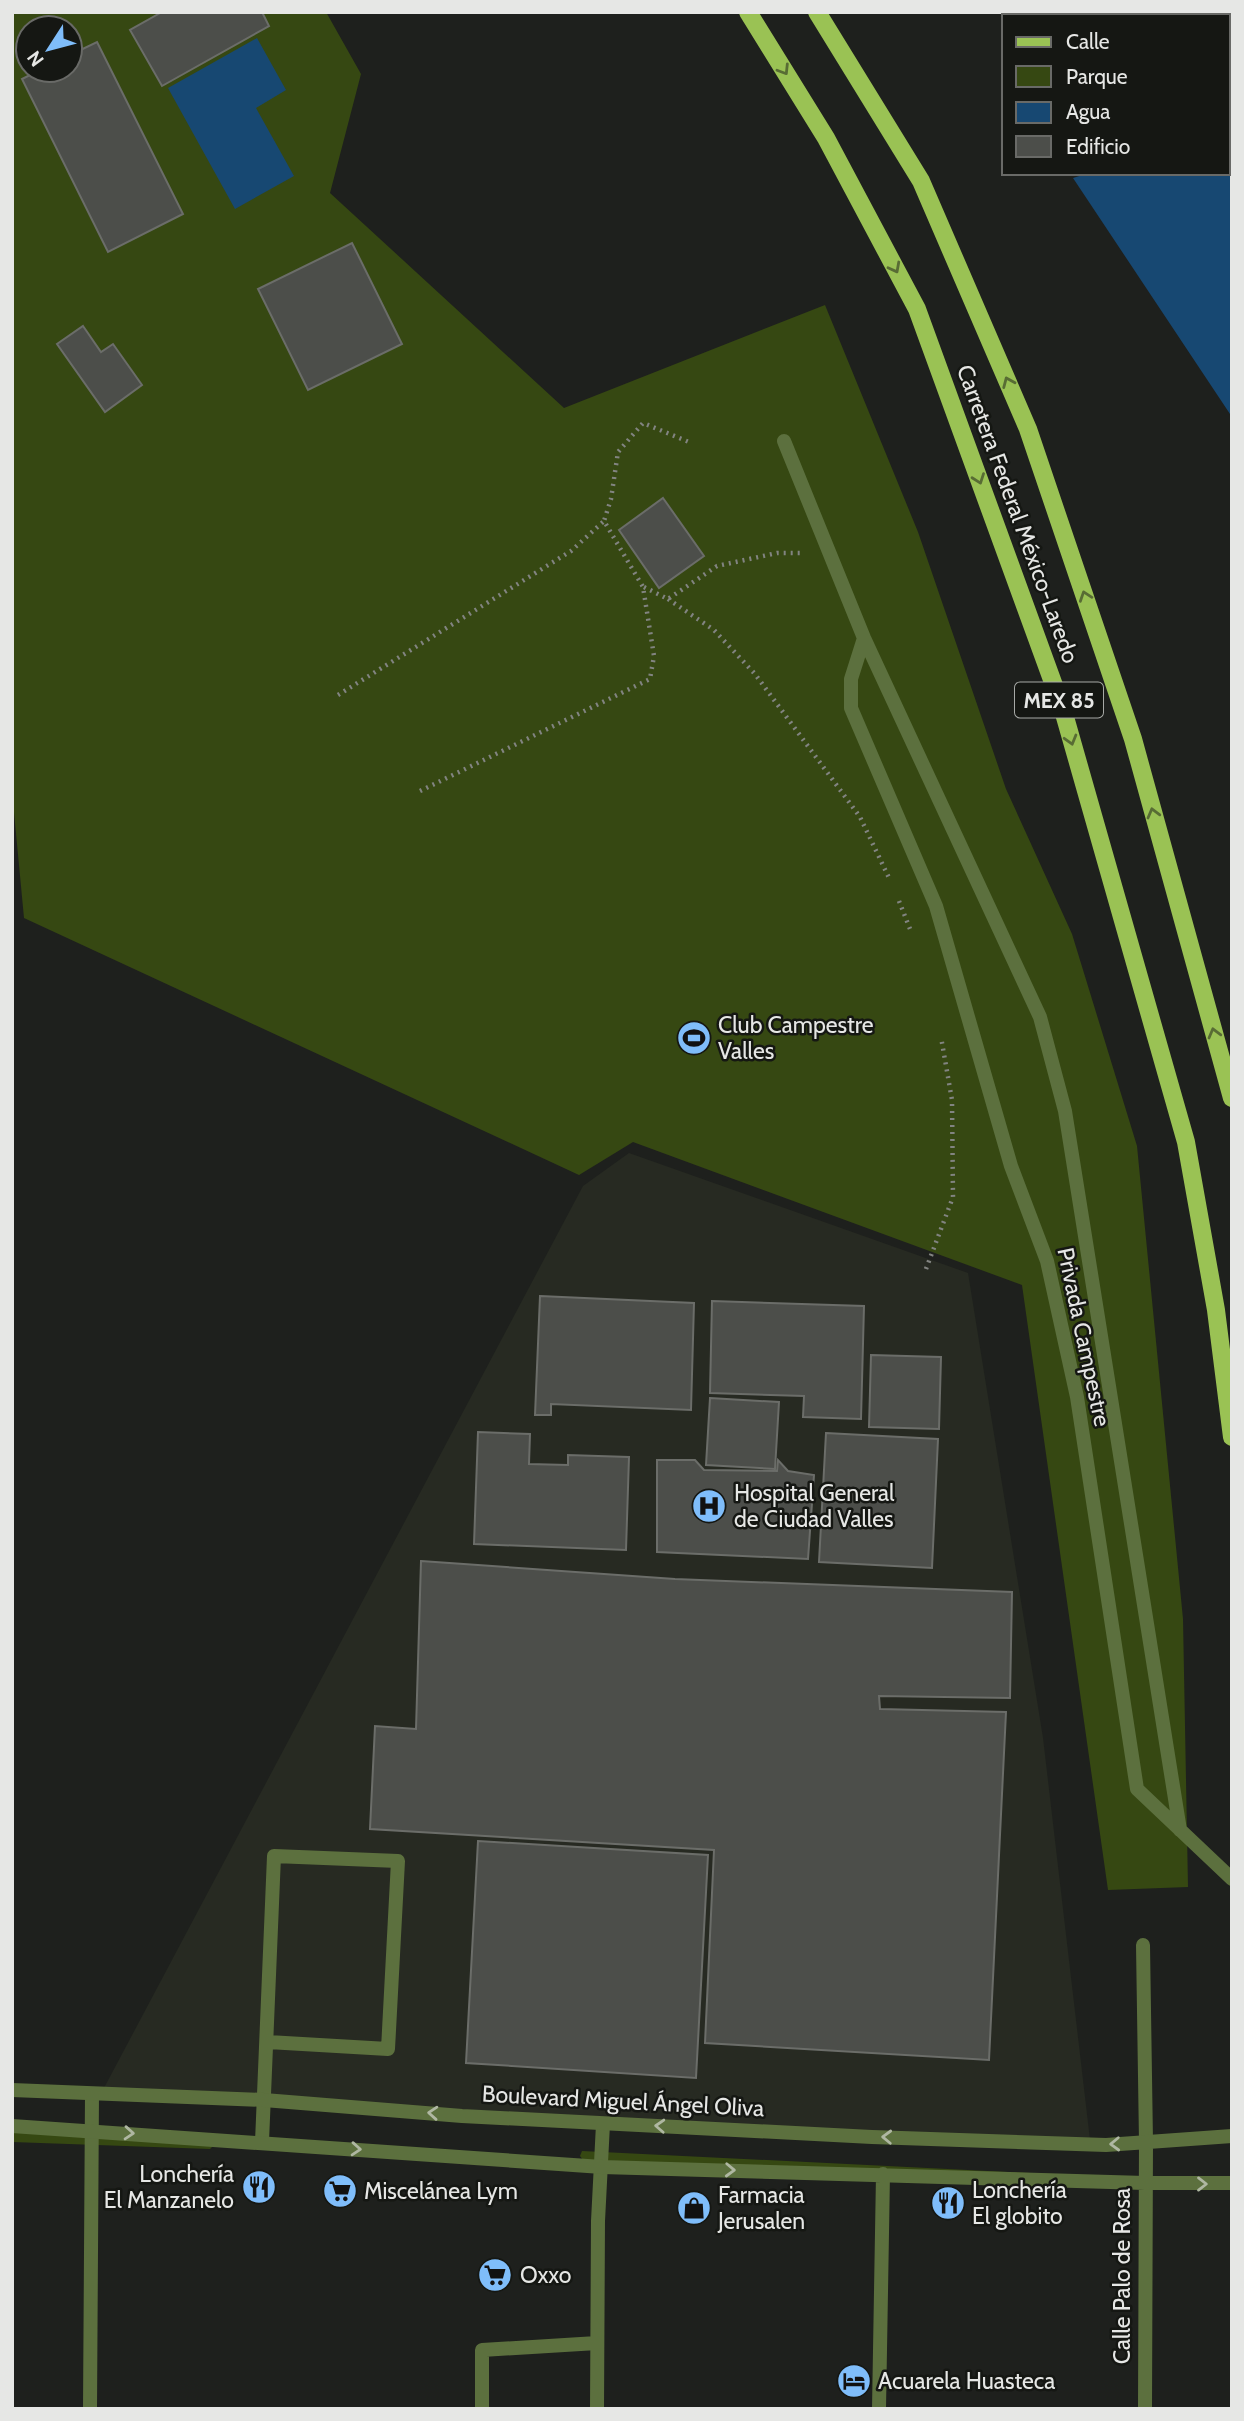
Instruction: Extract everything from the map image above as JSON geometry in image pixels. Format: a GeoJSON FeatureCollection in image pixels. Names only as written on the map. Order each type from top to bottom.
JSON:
{"type":"FeatureCollection","features":[{"type":"Feature","properties":{"kind":"main road","name":"Carretera Federal México-Laredo"},"geometry":{"type":"LineString","coordinates":[[748,12],[826,138],[917,309],[1063,710],[1186,1142],[1216,1310],[1232,1437]]}},
{"type":"Feature","properties":{"kind":"main road","name":"Carretera Federal México-Laredo"},"geometry":{"type":"LineString","coordinates":[[817,12],[921,181],[1028,429],[1133,739],[1232,1098]]}},
{"type":"Feature","properties":{"kind":"street"},"geometry":{"type":"LineString","coordinates":[[784,441],[864,638],[1044,1030],[1065,1111],[1180,1829]]}},
{"type":"Feature","properties":{"kind":"street","name":"Privada Campestre"},"geometry":{"type":"LineString","coordinates":[[864,638],[851,679],[851,708],[936,906],[1011,1166],[1047,1261],[1077,1398],[1137,1789],[1232,1879]]}},
{"type":"Feature","properties":{"kind":"street"},"geometry":{"type":"LineString","coordinates":[[262,2142],[274,1856],[398,1861],[388,2049],[268,2042]]}},
{"type":"Feature","properties":{"kind":"street","name":"Calle Palo de Rosa"},"geometry":{"type":"LineString","coordinates":[[1143,1945],[1146,2142],[1145,2409]]}},
{"type":"Feature","properties":{"kind":"street","name":"Boulevard Miguel Ángel Oliva"},"geometry":{"type":"LineString","coordinates":[[12,2090],[264,2100],[603,2124],[886,2137],[1106,2145],[1232,2136]]}},
{"type":"Feature","properties":{"kind":"street"},"geometry":{"type":"LineString","coordinates":[[89,2409],[92,2094]]}},
{"type":"Feature","properties":{"kind":"street"},"geometry":{"type":"LineString","coordinates":[[597,2409],[598,2221],[603,2124]]}},
{"type":"Feature","properties":{"kind":"street"},"geometry":{"type":"LineString","coordinates":[[12,2126],[602,2167],[1145,2183],[1232,2183]]}},
{"type":"Feature","properties":{"kind":"street"},"geometry":{"type":"LineString","coordinates":[[879,2409],[883,2174]]}},
{"type":"Feature","properties":{"kind":"street"},"geometry":{"type":"LineString","coordinates":[[482,2409],[482,2350],[597,2343]]}},
{"type":"Feature","properties":{"kind":"path"},"geometry":{"type":"LineString","coordinates":[[338,695],[571,551],[604,521],[611,499],[618,452],[643,423],[689,442]]}},
{"type":"Feature","properties":{"kind":"path"},"geometry":{"type":"LineString","coordinates":[[420,791],[650,679],[654,656],[643,587],[604,521]]}},
{"type":"Feature","properties":{"kind":"path"},"geometry":{"type":"LineString","coordinates":[[668,598],[717,566],[777,553],[804,553],[827,547]]}},
{"type":"Feature","properties":{"kind":"path"},"geometry":{"type":"LineString","coordinates":[[643,587],[668,598],[714,631],[755,674],[860,817],[896,892],[910,930]]}},
{"type":"Feature","properties":{"kind":"path"},"geometry":{"type":"LineString","coordinates":[[926,1269],[953,1197],[952,1100],[941,1034]]}},
{"type":"Feature","properties":{"kind":"shaded area","name":"Hospital General de Ciudad Valles"},"geometry":{"type":"Polygon","coordinates":[[[629,1153],[968,1273],[1043,1738],[1090,2140],[875,2134],[104,2088],[583,1186],[629,1153]]]}},
{"type":"Feature","properties":{"kind":"green space","name":"Club Campestre Valles"},"geometry":{"type":"Polygon","coordinates":[[[12,12],[326,12],[361,74],[330,193],[564,408],[825,305],[918,532],[1006,789],[1072,934],[1137,1146],[1183,1619],[1188,1887],[1108,1890],[1022,1285],[633,1142],[579,1175],[24,918],[12,791],[12,12]]]}},
{"type":"Feature","properties":{"kind":"green space"},"geometry":{"type":"Polygon","coordinates":[[[12,2131],[213,2146],[210,2149],[12,2142],[12,2131]]]}},
{"type":"Feature","properties":{"kind":"green space"},"geometry":{"type":"Polygon","coordinates":[[[582,2151],[1110,2177],[583,2160],[580,2156],[582,2151]]]}},
{"type":"Feature","properties":{"kind":"water"},"geometry":{"type":"Polygon","coordinates":[[[257,38],[286,90],[256,108],[294,176],[235,209],[168,88],[257,38]]]}},
{"type":"Feature","properties":{"kind":"water"},"geometry":{"type":"Polygon","coordinates":[[[1230,132],[1232,417],[1073,178],[1083,175],[1230,175],[1230,132]]]}},
{"type":"Feature","properties":{"kind":"building"},"geometry":{"type":"Polygon","coordinates":[[[162,12],[262,12],[269,26],[162,86],[130,30],[162,12]]]}},
{"type":"Feature","properties":{"kind":"building"},"geometry":{"type":"Polygon","coordinates":[[[97,42],[183,214],[108,252],[24,84],[84,84],[84,48],[97,42]]]}},
{"type":"Feature","properties":{"kind":"building"},"geometry":{"type":"Polygon","coordinates":[[[352,243],[402,344],[308,390],[258,289],[352,243]]]}},
{"type":"Feature","properties":{"kind":"building"},"geometry":{"type":"Polygon","coordinates":[[[83,326],[101,352],[113,344],[142,385],[105,412],[57,344],[83,326]]]}},
{"type":"Feature","properties":{"kind":"building"},"geometry":{"type":"Polygon","coordinates":[[[663,498],[704,556],[659,588],[619,530],[663,498]]]}},
{"type":"Feature","properties":{"kind":"building"},"geometry":{"type":"Polygon","coordinates":[[[540,1296],[694,1303],[691,1410],[551,1404],[551,1415],[535,1415],[540,1296]]]}},
{"type":"Feature","properties":{"kind":"building"},"geometry":{"type":"Polygon","coordinates":[[[712,1301],[864,1306],[861,1419],[803,1417],[804,1396],[710,1393],[712,1301]]]}},
{"type":"Feature","properties":{"kind":"building"},"geometry":{"type":"Polygon","coordinates":[[[871,1355],[941,1357],[939,1429],[869,1427],[871,1355]]]}},
{"type":"Feature","properties":{"kind":"building"},"geometry":{"type":"Polygon","coordinates":[[[710,1398],[779,1402],[775,1469],[706,1465],[710,1398]]]}},
{"type":"Feature","properties":{"kind":"building"},"geometry":{"type":"Polygon","coordinates":[[[478,1432],[530,1434],[529,1464],[568,1465],[568,1455],[629,1457],[626,1550],[474,1544],[478,1432]]]}},
{"type":"Feature","properties":{"kind":"building"},"geometry":{"type":"Polygon","coordinates":[[[826,1433],[938,1439],[932,1568],[819,1562],[826,1433]]]}},
{"type":"Feature","properties":{"kind":"building"},"geometry":{"type":"Polygon","coordinates":[[[657,1460],[695,1460],[704,1470],[777,1471],[778,1460],[788,1471],[814,1475],[808,1559],[657,1552],[657,1460]]]}},
{"type":"Feature","properties":{"kind":"building"},"geometry":{"type":"Polygon","coordinates":[[[421,1561],[675,1579],[1012,1592],[1010,1698],[879,1696],[880,1709],[1006,1712],[989,2060],[705,2043],[714,1850],[370,1829],[375,1726],[416,1729],[421,1561]]]}},
{"type":"Feature","properties":{"kind":"building"},"geometry":{"type":"Polygon","coordinates":[[[478,1841],[708,1855],[696,2078],[466,2063],[478,1841]]]}},
{"type":"Feature","properties":{"kind":"place","name":"Club Campestre Valles"},"geometry":{"type":"Point","coordinates":[694,1038]}},
{"type":"Feature","properties":{"kind":"place","name":"Hospital General de Ciudad Valles"},"geometry":{"type":"Point","coordinates":[709,1506]}},
{"type":"Feature","properties":{"kind":"place","name":"Lonchería El Manzanelo"},"geometry":{"type":"Point","coordinates":[259,2187]}},
{"type":"Feature","properties":{"kind":"place","name":"Miscelánea Lym"},"geometry":{"type":"Point","coordinates":[340,2191]}},
{"type":"Feature","properties":{"kind":"place","name":"Lonchería El globito"},"geometry":{"type":"Point","coordinates":[948,2203]}},
{"type":"Feature","properties":{"kind":"place","name":"Farmacia Jerusalen"},"geometry":{"type":"Point","coordinates":[694,2208]}},
{"type":"Feature","properties":{"kind":"place","name":"Oxxo"},"geometry":{"type":"Point","coordinates":[495,2275]}},
{"type":"Feature","properties":{"kind":"place","name":"Acuarela Huasteca"},"geometry":{"type":"Point","coordinates":[854,2381]}}]}
